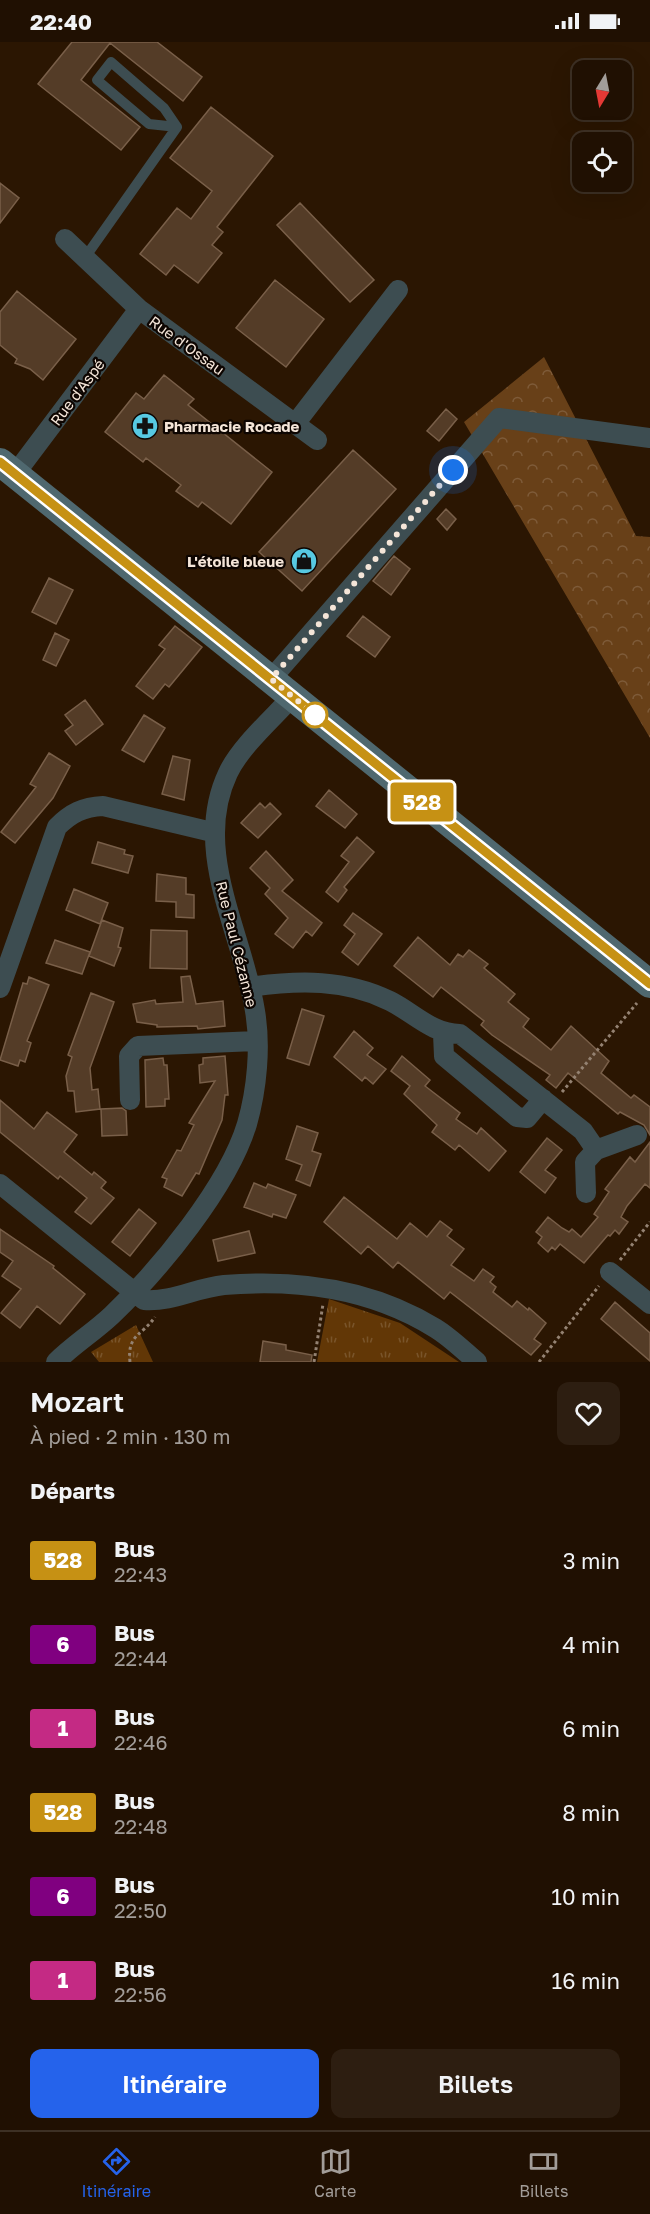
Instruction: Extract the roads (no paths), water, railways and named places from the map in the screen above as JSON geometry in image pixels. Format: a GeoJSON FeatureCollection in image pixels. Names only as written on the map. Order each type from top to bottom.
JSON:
{"type":"FeatureCollection","features":[{"type":"Feature","properties":{"kind":"main road"},"geometry":{"type":"LineString","coordinates":[[7,468],[282,688],[646,990]]}},
{"type":"Feature","properties":{"kind":"street","name":"Rue d'Ossau"},"geometry":{"type":"LineString","coordinates":[[66,239],[84,259],[139,309],[316,440]]}},
{"type":"Feature","properties":{"kind":"street"},"geometry":{"type":"LineString","coordinates":[[295,424],[398,290]]}},
{"type":"Feature","properties":{"kind":"street","name":"Rue d'Aspé"},"geometry":{"type":"LineString","coordinates":[[7,468],[139,309]]}},
{"type":"Feature","properties":{"kind":"street","name":"Rue Paul Cézanne"},"geometry":{"type":"LineString","coordinates":[[56,1362],[133,1293],[212,1196],[231,1164],[247,1123],[255,1080],[257,1041],[250,987],[218,871],[212,832],[218,801],[228,771],[282,688],[499,418],[650,438]]}},
{"type":"Feature","properties":{"kind":"street"},"geometry":{"type":"LineString","coordinates":[[0,987],[57,827],[69,815],[87,807],[103,806],[212,832]]}},
{"type":"Feature","properties":{"kind":"street"},"geometry":{"type":"LineString","coordinates":[[250,987],[291,982],[322,982],[361,991],[389,1001],[443,1034],[460,1034],[583,1131],[596,1150]]}},
{"type":"Feature","properties":{"kind":"street"},"geometry":{"type":"LineString","coordinates":[[443,1034],[444,1056],[517,1117],[527,1118],[547,1102]]}},
{"type":"Feature","properties":{"kind":"street"},"geometry":{"type":"LineString","coordinates":[[130,1100],[129,1056],[138,1046],[257,1041]]}},
{"type":"Feature","properties":{"kind":"street"},"geometry":{"type":"LineString","coordinates":[[586,1193],[585,1162],[596,1150],[637,1135]]}},
{"type":"Feature","properties":{"kind":"street"},"geometry":{"type":"LineString","coordinates":[[0,1184],[144,1300],[162,1301],[220,1286],[273,1282],[358,1293],[404,1311],[437,1329],[477,1362]]}},
{"type":"Feature","properties":{"kind":"street"},"geometry":{"type":"LineString","coordinates":[[610,1272],[650,1304]]}},
{"type":"Feature","properties":{"kind":"lane"},"geometry":{"type":"LineString","coordinates":[[111,62],[164,108],[177,128],[149,124],[97,81],[111,62]]}},
{"type":"Feature","properties":{"kind":"lane"},"geometry":{"type":"LineString","coordinates":[[84,259],[177,128]]}},
{"type":"Feature","properties":{"kind":"place","name":"Pharmacie Rocade"},"geometry":{"type":"Point","coordinates":[145,426]}},
{"type":"Feature","properties":{"kind":"place","name":"L'étoile bleue"},"geometry":{"type":"Point","coordinates":[304,561]}}]}
